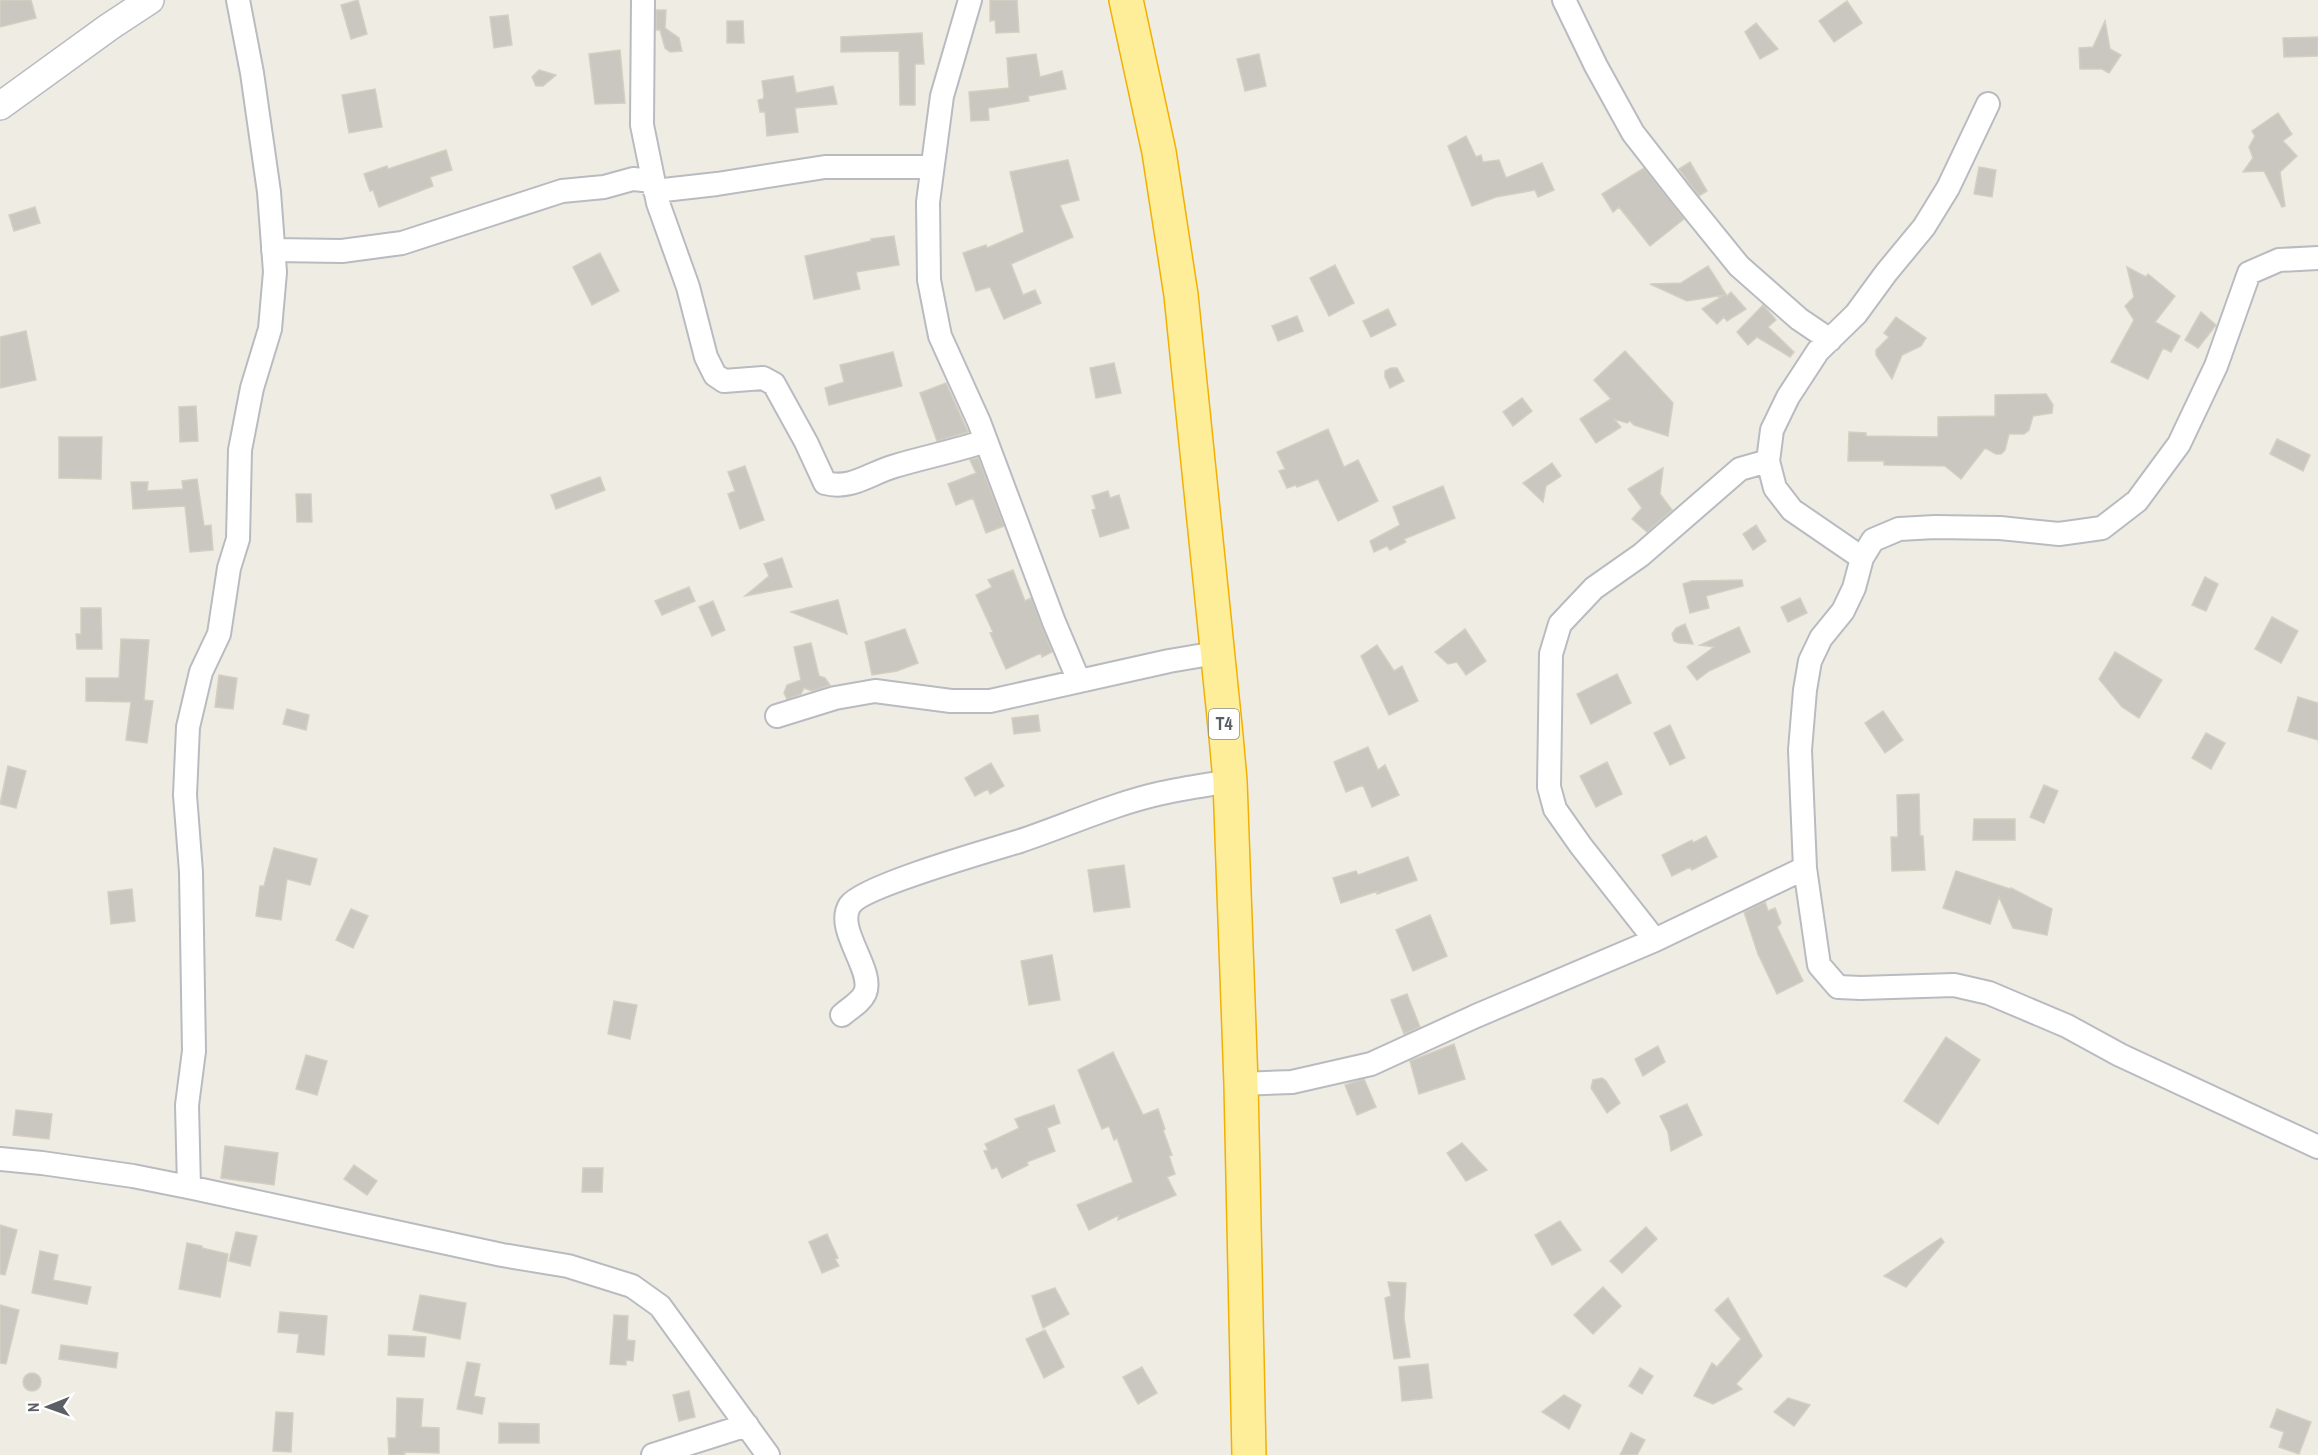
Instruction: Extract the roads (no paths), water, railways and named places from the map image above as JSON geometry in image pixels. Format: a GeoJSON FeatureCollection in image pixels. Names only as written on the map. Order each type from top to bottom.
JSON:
{"type":"FeatureCollection","features":[{"type":"Feature","properties":{"kind":"highway","name":"T4"},"geometry":{"type":"LineString","coordinates":[[1126,0],[1159,152],[1181,295],[1230,781],[1241,1084],[1249,1455]]}},
{"type":"Feature","properties":{"kind":"street"},"geometry":{"type":"LineString","coordinates":[[0,106],[108,27],[150,0]]}},
{"type":"Feature","properties":{"kind":"street"},"geometry":{"type":"LineString","coordinates":[[189,1187],[188,1105],[194,1051],[191,872],[185,795],[188,727],[201,672],[219,634],[229,568],[238,539],[240,450],[252,388],[270,329],[275,273],[267,180],[252,73],[238,0]]}},
{"type":"Feature","properties":{"kind":"street"},"geometry":{"type":"LineString","coordinates":[[643,0],[642,124],[654,186],[688,287],[706,357],[715,375],[724,381],[763,378],[774,384],[806,442],[825,483],[836,486],[854,484],[892,467],[985,441]]}},
{"type":"Feature","properties":{"kind":"street"},"geometry":{"type":"LineString","coordinates":[[970,0],[942,96],[928,202],[929,280],[940,336],[958,372],[1079,681]]}},
{"type":"Feature","properties":{"kind":"street"},"geometry":{"type":"LineString","coordinates":[[1564,0],[1596,66],[1633,133],[1683,197],[1738,266],[1799,319],[1830,340]]}},
{"type":"Feature","properties":{"kind":"street"},"geometry":{"type":"LineString","coordinates":[[1862,558],[1792,510],[1775,488],[1768,461],[1772,430],[1788,397],[1818,351],[1856,314],[1924,226],[1948,188],[1988,104]]}},
{"type":"Feature","properties":{"kind":"street"},"geometry":{"type":"LineString","coordinates":[[273,250],[342,252],[402,243],[562,191],[604,187],[633,179],[654,186],[717,184],[825,167],[932,167]]}},
{"type":"Feature","properties":{"kind":"street"},"geometry":{"type":"LineString","coordinates":[[2318,258],[2279,260],[2249,273],[2216,366],[2179,444],[2137,501],[2102,528],[2059,534],[2000,528],[1935,527],[1899,529],[1873,540],[1862,558],[1854,588],[1843,611],[1821,638],[1810,661],[1800,750],[1804,868],[1819,964],[1838,987],[1954,985],[1989,993],[2067,1026],[2120,1055],[2318,1147]]}},
{"type":"Feature","properties":{"kind":"street"},"geometry":{"type":"LineString","coordinates":[[1655,940],[1555,809],[1549,787],[1551,654],[1560,624],[1594,588],[1641,555],[1740,469],[1768,461]]}},
{"type":"Feature","properties":{"kind":"street"},"geometry":{"type":"LineString","coordinates":[[777,716],[835,698],[875,691],[951,701],[990,701],[1169,661],[1216,653]]}},
{"type":"Feature","properties":{"kind":"street"},"geometry":{"type":"LineString","coordinates":[[842,1015],[864,994],[867,986],[854,949],[847,912],[850,904],[859,898],[901,880],[1021,841],[1094,812],[1162,793],[1230,781]]}},
{"type":"Feature","properties":{"kind":"street"},"geometry":{"type":"LineString","coordinates":[[1241,1084],[1292,1082],[1371,1064],[1476,1016],[1655,940],[1804,868]]}},
{"type":"Feature","properties":{"kind":"street"},"geometry":{"type":"LineString","coordinates":[[0,1159],[42,1162],[189,1187],[502,1255],[568,1266],[632,1286],[660,1306],[768,1455]]}},
{"type":"Feature","properties":{"kind":"street"},"geometry":{"type":"LineString","coordinates":[[653,1455],[747,1425]]}}]}
